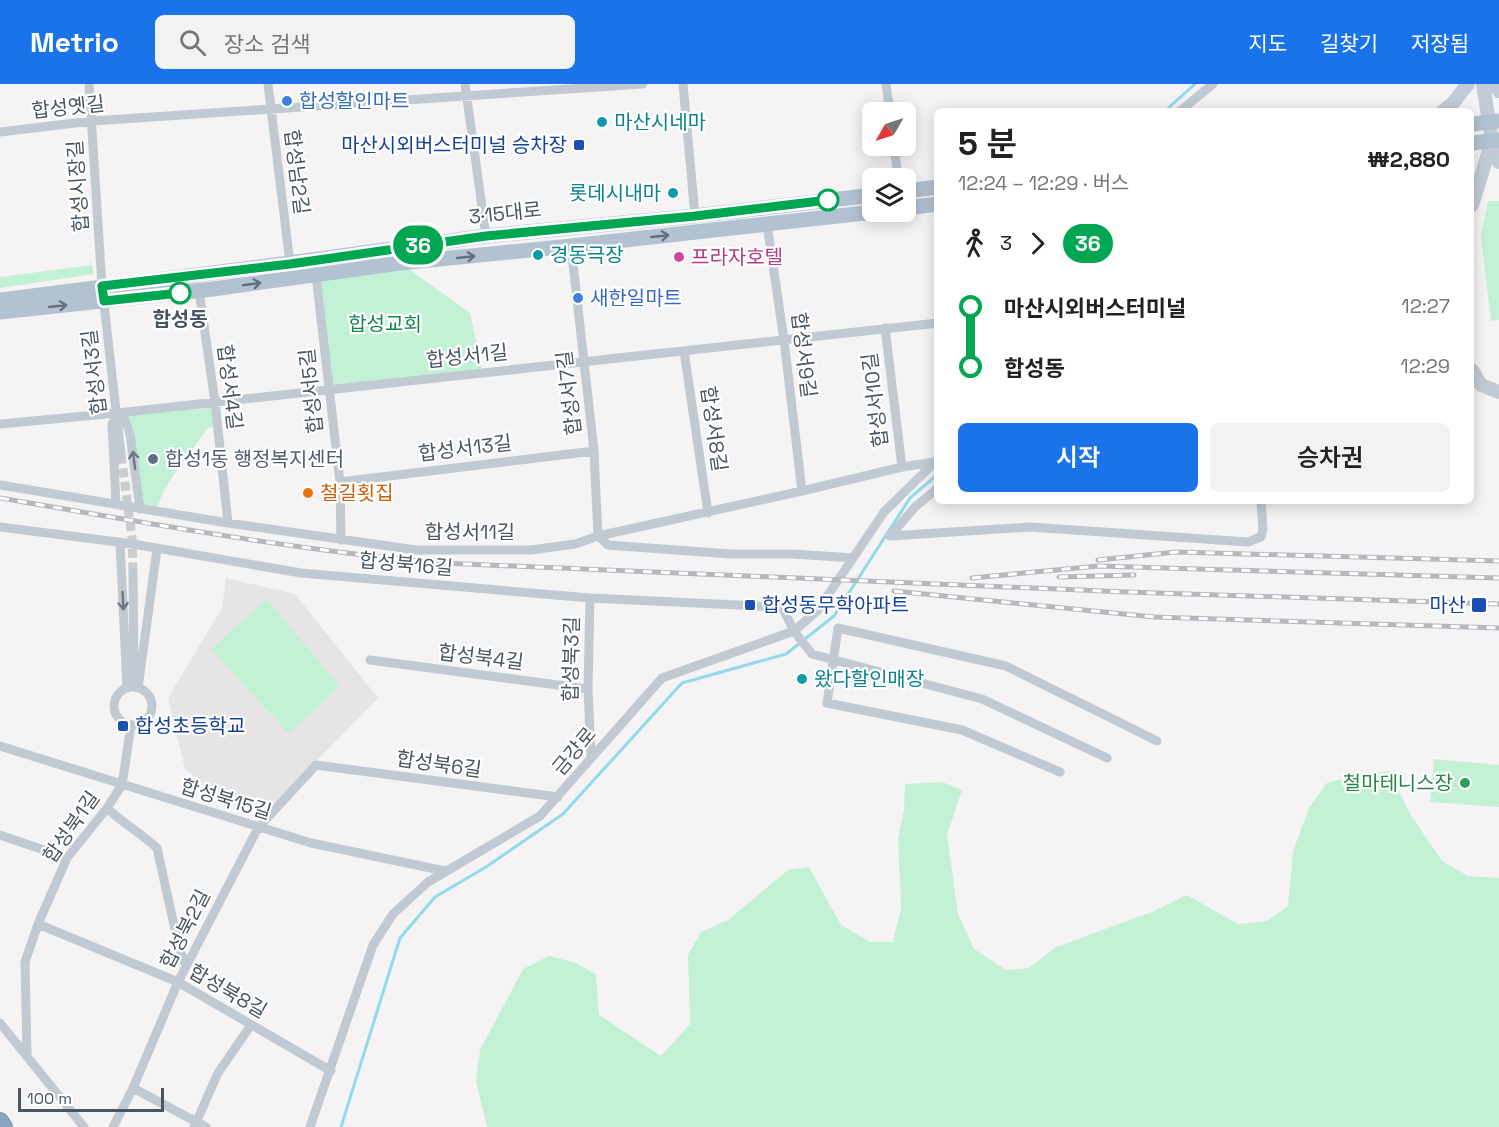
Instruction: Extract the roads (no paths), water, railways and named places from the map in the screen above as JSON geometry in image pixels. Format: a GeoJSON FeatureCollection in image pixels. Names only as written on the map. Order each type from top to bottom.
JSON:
{"type":"FeatureCollection","features":[{"type":"Feature","properties":{"kind":"highway"},"geometry":{"type":"LineString","coordinates":[[0,1121],[4,1127]]}},
{"type":"Feature","properties":{"kind":"main road"},"geometry":{"type":"LineString","coordinates":[[1448,108],[1454,104],[1468,84]]}},
{"type":"Feature","properties":{"kind":"main road"},"geometry":{"type":"LineString","coordinates":[[1483,84],[1494,121],[1499,162]]}},
{"type":"Feature","properties":{"kind":"main road"},"geometry":{"type":"LineString","coordinates":[[1494,84],[1499,91]]}},
{"type":"Feature","properties":{"kind":"main road"},"geometry":{"type":"LineString","coordinates":[[1474,124],[1494,121]]}},
{"type":"Feature","properties":{"kind":"main road"},"geometry":{"type":"LineString","coordinates":[[1474,143],[1495,141]]}},
{"type":"Feature","properties":{"kind":"main road"},"geometry":{"type":"LineString","coordinates":[[1474,200],[1495,141]]}},
{"type":"Feature","properties":{"kind":"main road"},"geometry":{"type":"LineString","coordinates":[[916,190],[934,188]]}},
{"type":"Feature","properties":{"kind":"main road","name":"3·15대로"},"geometry":{"type":"LineString","coordinates":[[0,312],[103,293],[486,236],[695,216],[862,196]]}},
{"type":"Feature","properties":{"kind":"main road"},"geometry":{"type":"LineString","coordinates":[[916,207],[934,204]]}},
{"type":"Feature","properties":{"kind":"main road","name":"3·15대로"},"geometry":{"type":"LineString","coordinates":[[0,300],[103,293],[199,291],[400,263],[862,213]]}},
{"type":"Feature","properties":{"kind":"main road"},"geometry":{"type":"LineString","coordinates":[[1474,373],[1481,385],[1499,392]]}},
{"type":"Feature","properties":{"kind":"street","name":"합성시장길"},"geometry":{"type":"LineString","coordinates":[[89,84],[103,293]]}},
{"type":"Feature","properties":{"kind":"street","name":"합성남2길"},"geometry":{"type":"LineString","coordinates":[[268,84],[290,264]]}},
{"type":"Feature","properties":{"kind":"street"},"geometry":{"type":"LineString","coordinates":[[465,84],[486,236]]}},
{"type":"Feature","properties":{"kind":"street","name":"합성옛길"},"geometry":{"type":"LineString","coordinates":[[0,132],[92,121],[643,84]]}},
{"type":"Feature","properties":{"kind":"street"},"geometry":{"type":"LineString","coordinates":[[683,84],[695,216]]}},
{"type":"Feature","properties":{"kind":"street"},"geometry":{"type":"LineString","coordinates":[[886,84],[889,102]]}},
{"type":"Feature","properties":{"kind":"street"},"geometry":{"type":"LineString","coordinates":[[1184,108],[1213,84]]}},
{"type":"Feature","properties":{"kind":"street","name":"합성서9길"},"geometry":{"type":"LineString","coordinates":[[767,224],[802,491]]}},
{"type":"Feature","properties":{"kind":"street","name":"합성서7길"},"geometry":{"type":"LineString","coordinates":[[571,246],[594,451],[598,536]]}},
{"type":"Feature","properties":{"kind":"street","name":"합성서5길"},"geometry":{"type":"LineString","coordinates":[[316,275],[340,482],[341,540]]}},
{"type":"Feature","properties":{"kind":"street","name":"합성서4길"},"geometry":{"type":"LineString","coordinates":[[199,291],[228,523]]}},
{"type":"Feature","properties":{"kind":"street","name":"합성서3길"},"geometry":{"type":"LineString","coordinates":[[103,293],[121,455]]}},
{"type":"Feature","properties":{"kind":"street","name":"합성서1길"},"geometry":{"type":"LineString","coordinates":[[0,424],[117,416],[214,402],[934,323]]}},
{"type":"Feature","properties":{"kind":"street","name":"합성서10길"},"geometry":{"type":"LineString","coordinates":[[885,328],[902,467]]}},
{"type":"Feature","properties":{"kind":"street","name":"합성서8길"},"geometry":{"type":"LineString","coordinates":[[684,351],[708,513]]}},
{"type":"Feature","properties":{"kind":"street"},"geometry":{"type":"LineString","coordinates":[[116,504],[112,424],[117,416],[125,420],[130,434],[140,509]]}},
{"type":"Feature","properties":{"kind":"street","name":"합성서13길"},"geometry":{"type":"LineString","coordinates":[[340,482],[594,451]]}},
{"type":"Feature","properties":{"kind":"street","name":"합성서11길"},"geometry":{"type":"LineString","coordinates":[[1,483],[140,509],[416,550],[531,550],[575,544],[598,536],[934,460]]}},
{"type":"Feature","properties":{"kind":"street","name":"금강로"},"geometry":{"type":"LineString","coordinates":[[310,1127],[373,945],[393,914],[428,882],[540,816],[662,678],[795,632],[818,610],[884,512],[934,462]]}},
{"type":"Feature","properties":{"kind":"street"},"geometry":{"type":"LineString","coordinates":[[934,491],[915,507],[890,536],[1030,527],[1248,542],[1261,537],[1263,530],[1261,504]]}},
{"type":"Feature","properties":{"kind":"street","name":"합성북16길"},"geometry":{"type":"LineString","coordinates":[[0,527],[120,542],[301,573],[590,598],[783,608],[795,632]]}},
{"type":"Feature","properties":{"kind":"street"},"geometry":{"type":"LineString","coordinates":[[598,536],[608,545],[730,554],[793,554],[853,558]]}},
{"type":"Feature","properties":{"kind":"street"},"geometry":{"type":"LineString","coordinates":[[120,542],[133,687]]}},
{"type":"Feature","properties":{"kind":"street"},"geometry":{"type":"LineString","coordinates":[[133,687],[157,549]]}},
{"type":"Feature","properties":{"kind":"street"},"geometry":{"type":"LineString","coordinates":[[133,573],[133,687]]}},
{"type":"Feature","properties":{"kind":"street","name":"합성북3길"},"geometry":{"type":"LineString","coordinates":[[590,598],[588,689],[591,757]]}},
{"type":"Feature","properties":{"kind":"street"},"geometry":{"type":"LineString","coordinates":[[1060,772],[962,730],[826,703],[838,628],[1006,666],[1157,741]]}},
{"type":"Feature","properties":{"kind":"street"},"geometry":{"type":"LineString","coordinates":[[795,632],[812,654],[982,699],[1107,758]]}},
{"type":"Feature","properties":{"kind":"street","name":"합성북4길"},"geometry":{"type":"LineString","coordinates":[[370,660],[588,689]]}},
{"type":"Feature","properties":{"kind":"street"},"geometry":{"type":"LineString","coordinates":[[133,687],[147,693],[151,699],[152,710],[146,721],[131,725],[122,722],[114,711],[116,698],[120,692],[133,687]]}},
{"type":"Feature","properties":{"kind":"street","name":"합성북1길"},"geometry":{"type":"LineString","coordinates":[[27,1054],[25,962],[38,924],[67,858],[107,808],[122,785],[131,725]]}},
{"type":"Feature","properties":{"kind":"street","name":"합성북15길"},"geometry":{"type":"LineString","coordinates":[[0,746],[311,843],[445,871]]}},
{"type":"Feature","properties":{"kind":"street","name":"합성북6길"},"geometry":{"type":"LineString","coordinates":[[316,765],[558,797]]}},
{"type":"Feature","properties":{"kind":"street","name":"합성북2길"},"geometry":{"type":"LineString","coordinates":[[113,1127],[133,1088],[178,982],[258,828],[316,765]]}},
{"type":"Feature","properties":{"kind":"street"},"geometry":{"type":"LineString","coordinates":[[107,808],[157,848],[179,948],[186,966]]}},
{"type":"Feature","properties":{"kind":"street"},"geometry":{"type":"LineString","coordinates":[[0,835],[67,858]]}},
{"type":"Feature","properties":{"kind":"street","name":"합성북8길"},"geometry":{"type":"LineString","coordinates":[[38,924],[178,982],[331,1071]]}},
{"type":"Feature","properties":{"kind":"street"},"geometry":{"type":"LineString","coordinates":[[0,1023],[84,1127]]}},
{"type":"Feature","properties":{"kind":"street"},"geometry":{"type":"LineString","coordinates":[[133,1088],[199,1125],[218,1073],[251,1025]]}},
{"type":"Feature","properties":{"kind":"waterway"},"geometry":{"type":"LineString","coordinates":[[1168,108],[1195,84]]}},
{"type":"Feature","properties":{"kind":"waterway"},"geometry":{"type":"LineString","coordinates":[[341,1127],[400,938],[435,897],[486,867],[563,814],[682,683],[786,654],[834,616],[910,498],[934,477]]}},
{"type":"Feature","properties":{"kind":"tunnel"},"geometry":{"type":"LineString","coordinates":[[121,455],[132,537],[133,573]]}},
{"type":"Feature","properties":{"kind":"railway"},"geometry":{"type":"LineString","coordinates":[[0,498],[275,543],[442,563],[1127,592],[1499,604]]}},
{"type":"Feature","properties":{"kind":"railway"},"geometry":{"type":"LineString","coordinates":[[1098,560],[1176,552],[1499,561]]}},
{"type":"Feature","properties":{"kind":"railway"},"geometry":{"type":"LineString","coordinates":[[972,578],[1098,566],[1499,578]]}},
{"type":"Feature","properties":{"kind":"railway"},"geometry":{"type":"LineString","coordinates":[[1059,577],[1134,575]]}},
{"type":"Feature","properties":{"kind":"railway"},"geometry":{"type":"LineString","coordinates":[[894,591],[1154,617],[1499,628]]}},
{"type":"Feature","properties":{"kind":"place","name":"합성할인마트"},"geometry":{"type":"Point","coordinates":[287,101]}},
{"type":"Feature","properties":{"kind":"place","name":"마산시네마"},"geometry":{"type":"Point","coordinates":[602,122]}},
{"type":"Feature","properties":{"kind":"place","name":"마산시외버스터미널 승차장"},"geometry":{"type":"Point","coordinates":[579,145]}},
{"type":"Feature","properties":{"kind":"place","name":"롯데시내마"},"geometry":{"type":"Point","coordinates":[673,193]}},
{"type":"Feature","properties":{"kind":"place","name":"경동극장"},"geometry":{"type":"Point","coordinates":[538,255]}},
{"type":"Feature","properties":{"kind":"place","name":"프라자호텔"},"geometry":{"type":"Point","coordinates":[679,257]}},
{"type":"Feature","properties":{"kind":"place","name":"합성동"},"geometry":{"type":"Point","coordinates":[180,293]}},
{"type":"Feature","properties":{"kind":"place","name":"새한일마트"},"geometry":{"type":"Point","coordinates":[578,298]}},
{"type":"Feature","properties":{"kind":"place","name":"합성1동 행정복지센터"},"geometry":{"type":"Point","coordinates":[153,459]}},
{"type":"Feature","properties":{"kind":"place","name":"철길횟집"},"geometry":{"type":"Point","coordinates":[308,493]}},
{"type":"Feature","properties":{"kind":"place","name":"합성동무학아파트"},"geometry":{"type":"Point","coordinates":[750,605]}},
{"type":"Feature","properties":{"kind":"place","name":"마산"},"geometry":{"type":"Point","coordinates":[1479,605]}},
{"type":"Feature","properties":{"kind":"place","name":"왔다할인매장"},"geometry":{"type":"Point","coordinates":[802,679]}},
{"type":"Feature","properties":{"kind":"place","name":"합성초등학교"},"geometry":{"type":"Point","coordinates":[123,726]}},
{"type":"Feature","properties":{"kind":"place","name":"철마테니스장"},"geometry":{"type":"Point","coordinates":[1465,783]}},
{"type":"Feature","properties":{"kind":"park label","name":"합성교회"},"geometry":{"type":"Point","coordinates":[385,324]}}]}
